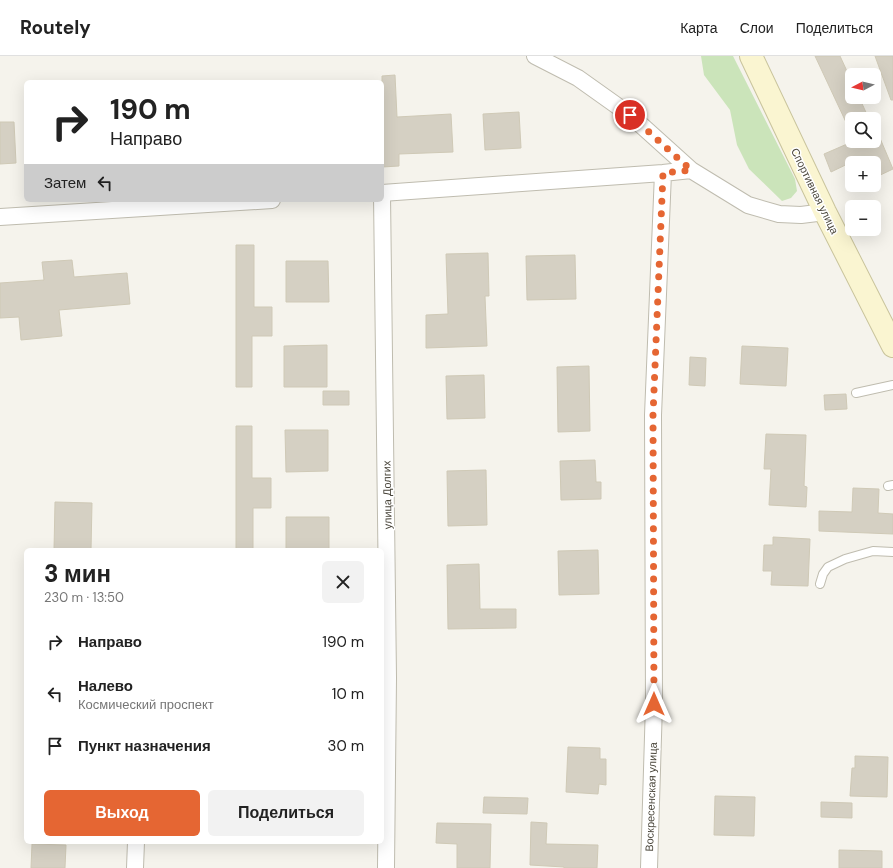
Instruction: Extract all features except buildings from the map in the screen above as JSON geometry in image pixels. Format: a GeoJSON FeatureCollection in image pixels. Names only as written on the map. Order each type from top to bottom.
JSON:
{"type":"FeatureCollection","features":[{"type":"Feature","properties":{"kind":"street"},"geometry":{"type":"LineString","coordinates":[[535,56],[578,78],[630,115],[691,170],[748,205],[779,214],[801,215],[825,212]]}},
{"type":"Feature","properties":{"kind":"street","name":"Спортивная улица"},"geometry":{"type":"LineString","coordinates":[[751,56],[825,212],[893,346]]}},
{"type":"Feature","properties":{"kind":"street"},"geometry":{"type":"LineString","coordinates":[[384,194],[691,170]]}},
{"type":"Feature","properties":{"kind":"street","name":"Воскресенская улица"},"geometry":{"type":"LineString","coordinates":[[649,868],[654,704],[653,415],[663,173]]}},
{"type":"Feature","properties":{"kind":"street"},"geometry":{"type":"LineString","coordinates":[[0,217],[240,202]]}},
{"type":"Feature","properties":{"kind":"street","name":"улица Долгих"},"geometry":{"type":"LineString","coordinates":[[382,202],[388,630],[386,868]]}},
{"type":"Feature","properties":{"kind":"street"},"geometry":{"type":"LineString","coordinates":[[135,868],[136,844]]}},
{"type":"Feature","properties":{"kind":"lane"},"geometry":{"type":"LineString","coordinates":[[856,393],[893,385]]}},
{"type":"Feature","properties":{"kind":"lane"},"geometry":{"type":"LineString","coordinates":[[820,584],[823,574],[828,567],[845,559],[873,551],[893,552]]}},
{"type":"Feature","properties":{"kind":"green space"},"geometry":{"type":"Polygon","coordinates":[[[701,56],[733,56],[795,179],[797,191],[791,198],[782,201],[749,169],[737,145],[730,110],[704,75],[701,56]]]}},
{"type":"Feature","properties":{"kind":"route"},"geometry":{"type":"LineString","coordinates":[[630,115],[691,170],[663,173],[653,415],[654,704]]}}]}
